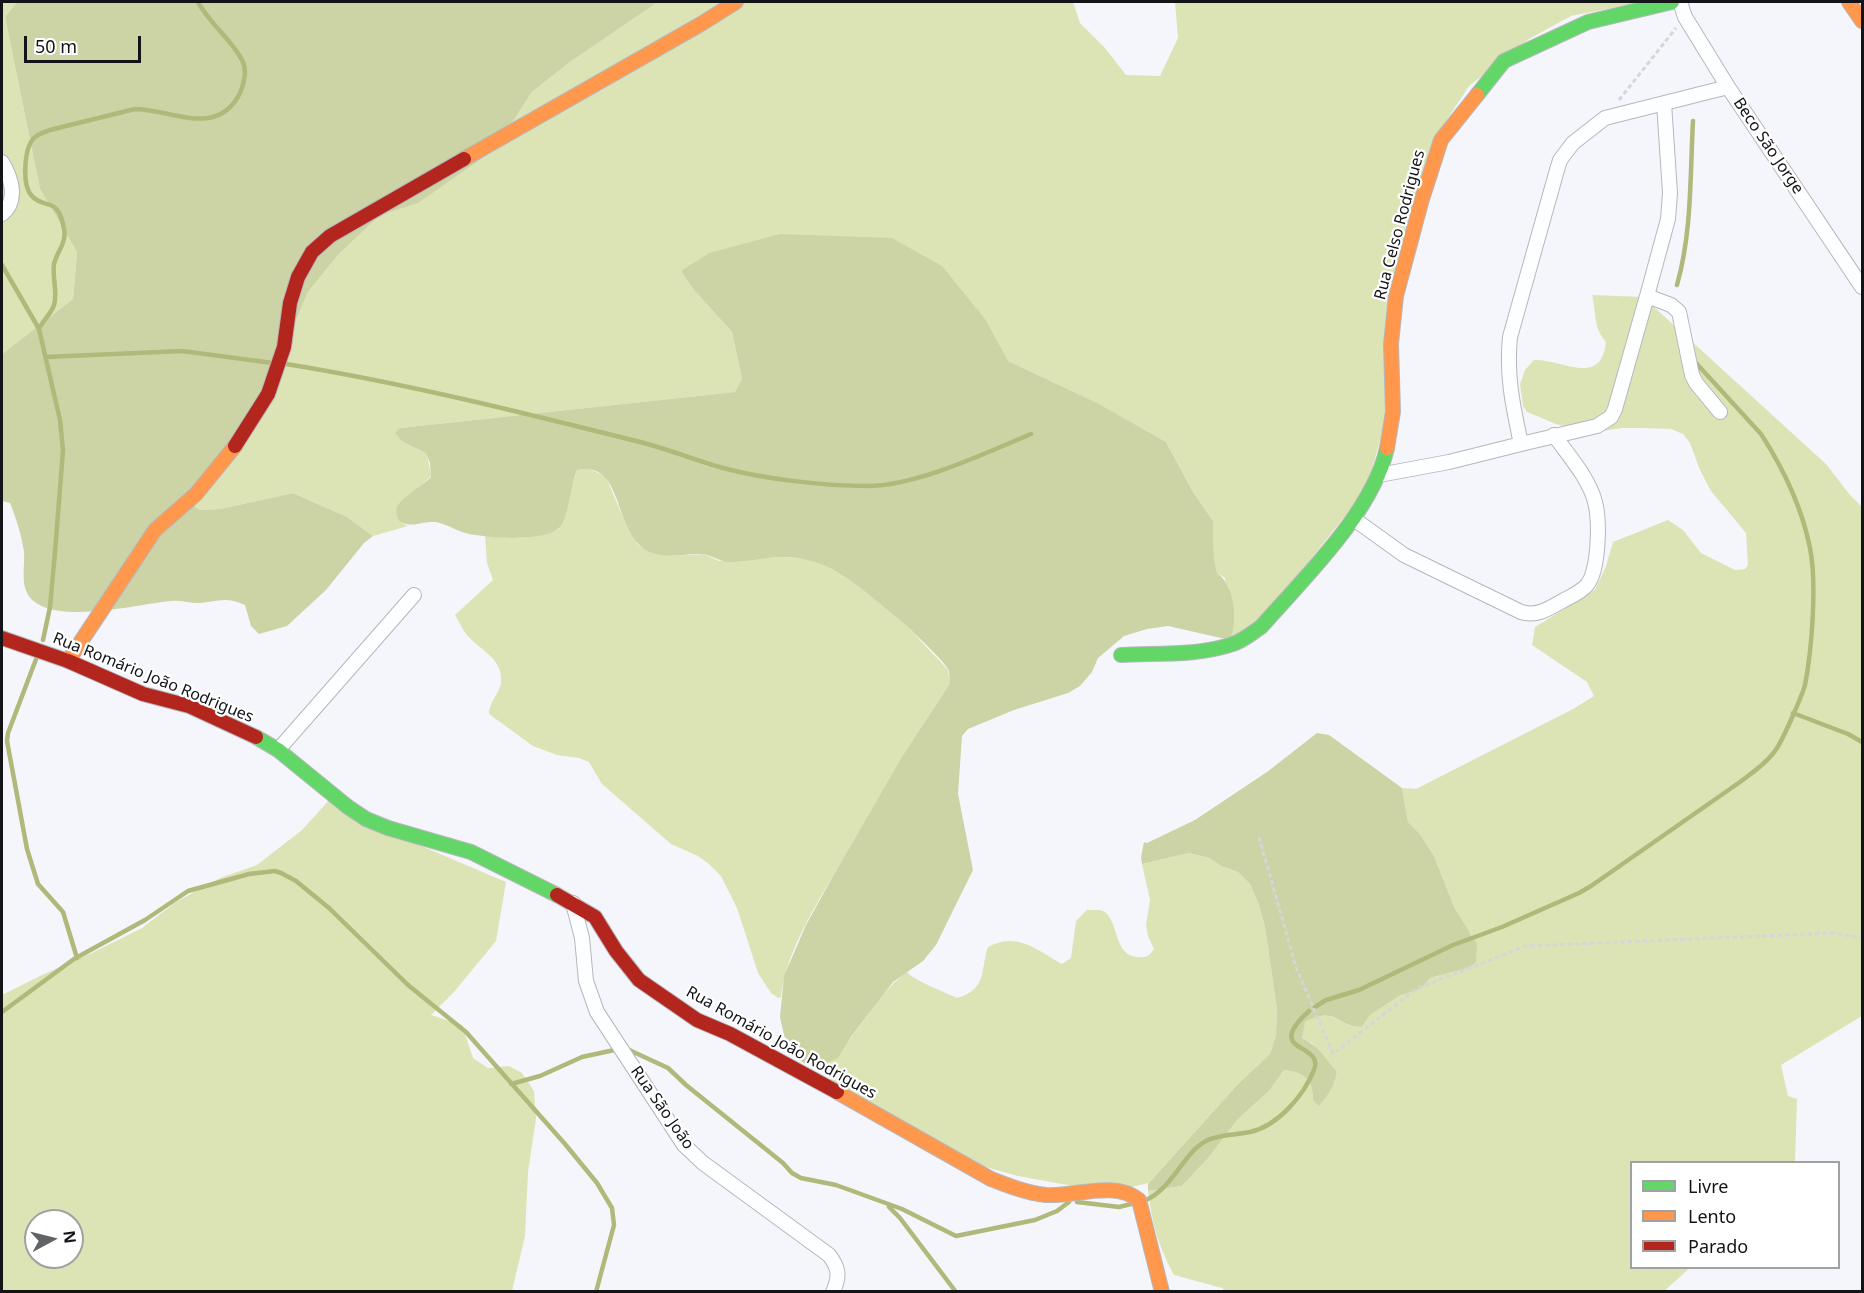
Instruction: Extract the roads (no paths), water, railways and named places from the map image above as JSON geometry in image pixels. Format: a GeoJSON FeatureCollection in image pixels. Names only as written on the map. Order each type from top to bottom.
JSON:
{"type":"FeatureCollection","features":[{"type":"Feature","properties":{"kind":"street"},"geometry":{"type":"LineString","coordinates":[[68,661],[155,530],[196,494],[241,439],[268,394],[284,347],[290,303],[298,277],[312,252],[330,236],[357,220],[736,2]]}},
{"type":"Feature","properties":{"kind":"street","name":"Rua Celso Rodrigues"},"geometry":{"type":"LineString","coordinates":[[1121,655],[1208,650],[1245,639],[1260,627],[1354,519],[1379,475],[1387,451],[1393,412],[1391,344],[1396,296],[1422,199],[1441,140],[1504,61],[1588,22],[1672,2]]}},
{"type":"Feature","properties":{"kind":"street","name":"Beco São Jorge"},"geometry":{"type":"LineString","coordinates":[[1680,2],[1685,17],[1728,87],[1863,286]]}},
{"type":"Feature","properties":{"kind":"street"},"geometry":{"type":"LineString","coordinates":[[1849,2],[1863,21]]}},
{"type":"Feature","properties":{"kind":"street"},"geometry":{"type":"LineString","coordinates":[[1521,444],[1509,383],[1507,362],[1510,337],[1560,160],[1573,143],[1605,118],[1728,87]]}},
{"type":"Feature","properties":{"kind":"street"},"geometry":{"type":"LineString","coordinates":[[1379,475],[1449,462],[1597,426],[1611,417],[1668,219],[1670,193],[1664,103]]}},
{"type":"Feature","properties":{"kind":"street"},"geometry":{"type":"LineString","coordinates":[[2,162],[10,178],[12,189],[11,200],[2,214]]}},
{"type":"Feature","properties":{"kind":"street"},"geometry":{"type":"LineString","coordinates":[[1647,296],[1671,304],[1679,312],[1692,375],[1720,412]]}},
{"type":"Feature","properties":{"kind":"street"},"geometry":{"type":"LineString","coordinates":[[1354,519],[1404,555],[1521,612],[1527,614],[1543,611],[1581,591],[1586,586],[1594,571],[1598,530],[1596,503],[1586,482],[1554,435]]}},
{"type":"Feature","properties":{"kind":"street"},"geometry":{"type":"LineString","coordinates":[[278,750],[414,595]]}},
{"type":"Feature","properties":{"kind":"street","name":"Rua Romário João Rodrigues"},"geometry":{"type":"LineString","coordinates":[[2,638],[68,661],[143,694],[189,706],[216,717],[278,750],[366,819],[388,828],[471,852],[573,903],[595,917],[616,951],[639,980],[697,1020],[730,1034],[819,1084],[849,1098],[991,1179],[1016,1189],[1054,1195],[1119,1191],[1131,1193],[1139,1200],[1162,1292]]}},
{"type":"Feature","properties":{"kind":"street","name":"Rua São João"},"geometry":{"type":"LineString","coordinates":[[573,903],[582,938],[586,981],[597,1012],[684,1145],[703,1163],[829,1255],[837,1265],[839,1278],[833,1292]]}},
{"type":"Feature","properties":{"kind":"waterway"},"geometry":{"type":"LineString","coordinates":[[39,329],[54,305],[54,264],[65,234],[58,211],[36,200],[28,190],[25,166],[31,143],[37,135],[50,130],[135,109],[206,118],[219,115],[230,107],[240,93],[245,69],[243,62],[198,2]]}},
{"type":"Feature","properties":{"kind":"waterway"},"geometry":{"type":"LineString","coordinates":[[1677,285],[1688,224],[1693,121]]}},
{"type":"Feature","properties":{"kind":"waterway"},"geometry":{"type":"LineString","coordinates":[[2,265],[39,329],[60,420],[63,450],[50,607],[43,640]]}},
{"type":"Feature","properties":{"kind":"waterway"},"geometry":{"type":"LineString","coordinates":[[46,357],[182,351],[273,363]]}},
{"type":"Feature","properties":{"kind":"waterway"},"geometry":{"type":"LineString","coordinates":[[1315,1007],[1326,1000],[1359,990],[1453,945],[1502,927],[1579,893],[1740,782],[1765,762],[1777,748],[1800,698],[1808,670],[1812,635],[1813,579],[1807,533],[1784,474],[1761,434],[1696,363]]}},
{"type":"Feature","properties":{"kind":"waterway"},"geometry":{"type":"LineString","coordinates":[[286,364],[418,389],[505,409],[647,444],[739,472],[814,483],[867,486],[907,481],[972,459],[1031,434]]}},
{"type":"Feature","properties":{"kind":"waterway"},"geometry":{"type":"LineString","coordinates":[[38,654],[7,741],[27,849],[38,884],[63,912],[77,958]]}},
{"type":"Feature","properties":{"kind":"waterway"},"geometry":{"type":"LineString","coordinates":[[1793,713],[1848,734],[1862,742]]}},
{"type":"Feature","properties":{"kind":"waterway"},"geometry":{"type":"LineString","coordinates":[[2,1012],[74,959],[145,920],[188,891],[249,874],[275,871],[281,873],[296,881],[329,908],[408,985],[466,1032],[597,1183],[612,1208],[614,1225],[596,1292]]}},
{"type":"Feature","properties":{"kind":"waterway"},"geometry":{"type":"LineString","coordinates":[[1144,1201],[1163,1188],[1190,1154],[1206,1141],[1260,1129],[1280,1116],[1297,1099],[1310,1080],[1315,1061],[1293,1041],[1292,1034],[1296,1025],[1309,1011]]}},
{"type":"Feature","properties":{"kind":"waterway"},"geometry":{"type":"LineString","coordinates":[[511,1084],[540,1076],[582,1057],[619,1049]]}},
{"type":"Feature","properties":{"kind":"waterway"},"geometry":{"type":"LineString","coordinates":[[627,1049],[668,1068],[783,1163],[792,1173],[801,1178],[836,1185],[902,1209],[956,1236],[1035,1220],[1057,1211],[1069,1202]]}},
{"type":"Feature","properties":{"kind":"waterway"},"geometry":{"type":"LineString","coordinates":[[1077,1202],[1119,1207],[1131,1204]]}},
{"type":"Feature","properties":{"kind":"waterway"},"geometry":{"type":"LineString","coordinates":[[889,1207],[900,1218],[956,1292]]}}]}
